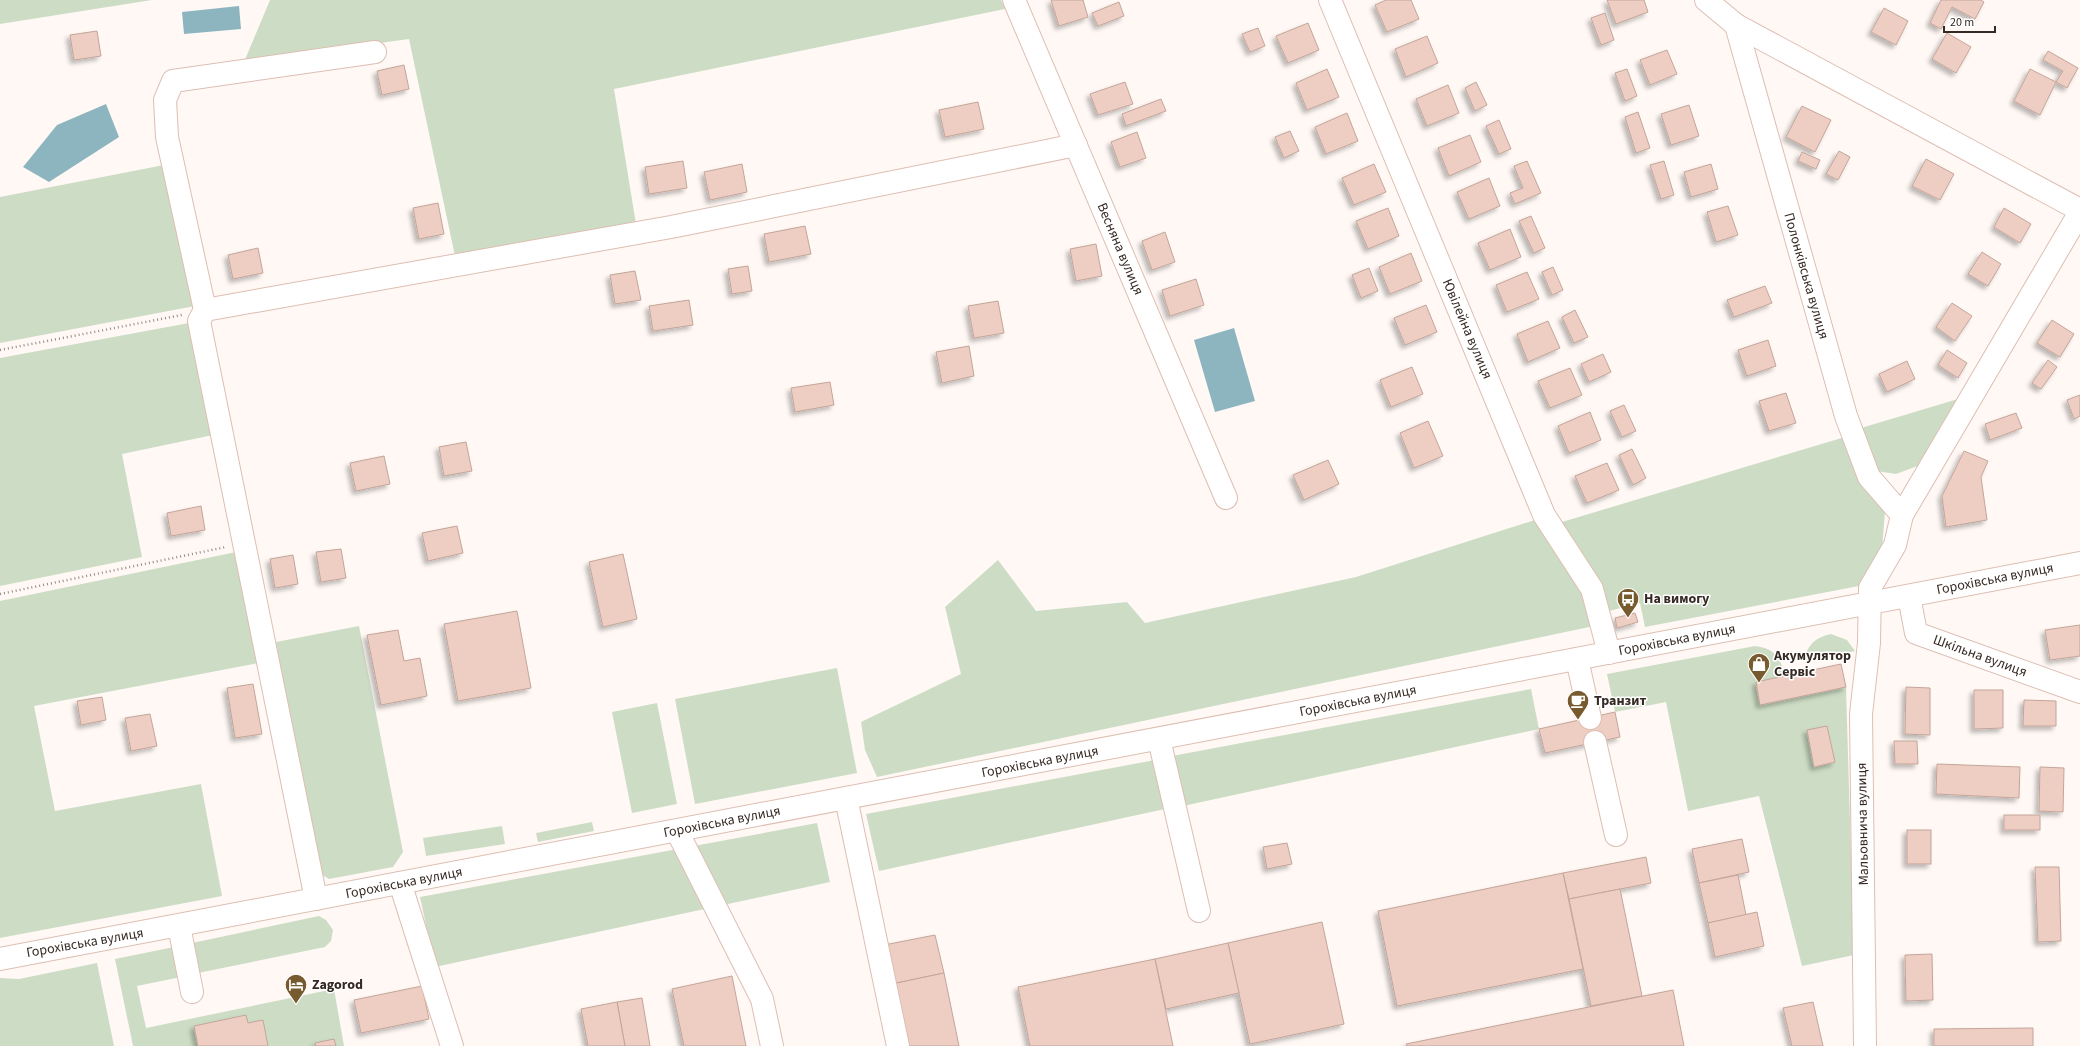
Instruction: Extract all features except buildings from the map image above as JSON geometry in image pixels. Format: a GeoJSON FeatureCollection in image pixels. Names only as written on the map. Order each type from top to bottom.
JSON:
{"type":"FeatureCollection","features":[{"type":"Feature","properties":{"kind":"street","name":"Весняна вулиця"},"geometry":{"type":"LineString","coordinates":[[1014,0],[1226,498]]}},
{"type":"Feature","properties":{"kind":"street","name":"Ювілейна вулиця"},"geometry":{"type":"LineString","coordinates":[[1330,0],[1544,515],[1592,589],[1609,653]]}},
{"type":"Feature","properties":{"kind":"street"},"geometry":{"type":"LineString","coordinates":[[1706,0],[1736,25],[2080,211]]}},
{"type":"Feature","properties":{"kind":"street","name":"Полонківська вулиця"},"geometry":{"type":"LineString","coordinates":[[1736,25],[1846,416],[1869,477],[1902,515]]}},
{"type":"Feature","properties":{"kind":"street"},"geometry":{"type":"LineString","coordinates":[[316,899],[199,321],[205,310],[168,137],[165,100],[173,81],[375,52]]}},
{"type":"Feature","properties":{"kind":"street"},"geometry":{"type":"LineString","coordinates":[[205,310],[670,227],[1076,145]]}},
{"type":"Feature","properties":{"kind":"street","name":"Мальовнича вулиця"},"geometry":{"type":"LineString","coordinates":[[1865,1046],[1862,714],[1869,643],[1870,588],[1895,545],[1902,515],[2080,211]]}},
{"type":"Feature","properties":{"kind":"street","name":"Горохівська вулиця"},"geometry":{"type":"LineString","coordinates":[[0,959],[2080,563]]}},
{"type":"Feature","properties":{"kind":"street","name":"Шкільна вулиця"},"geometry":{"type":"LineString","coordinates":[[1909,596],[1916,633],[2080,692]]}},
{"type":"Feature","properties":{"kind":"street"},"geometry":{"type":"LineString","coordinates":[[1577,659],[1590,718]]}},
{"type":"Feature","properties":{"kind":"street"},"geometry":{"type":"LineString","coordinates":[[1159,739],[1199,911]]}},
{"type":"Feature","properties":{"kind":"street"},"geometry":{"type":"LineString","coordinates":[[1595,742],[1616,835]]}},
{"type":"Feature","properties":{"kind":"street"},"geometry":{"type":"LineString","coordinates":[[846,798],[898,1046]]}},
{"type":"Feature","properties":{"kind":"street"},"geometry":{"type":"LineString","coordinates":[[677,831],[762,999],[772,1046]]}},
{"type":"Feature","properties":{"kind":"street"},"geometry":{"type":"LineString","coordinates":[[400,883],[452,1046]]}},
{"type":"Feature","properties":{"kind":"street"},"geometry":{"type":"LineString","coordinates":[[179,926],[192,992]]}},
{"type":"Feature","properties":{"kind":"path"},"geometry":{"type":"LineString","coordinates":[[0,350],[205,310]]}},
{"type":"Feature","properties":{"kind":"path"},"geometry":{"type":"LineString","coordinates":[[0,594],[244,544]]}},
{"type":"Feature","properties":{"kind":"green space"},"geometry":{"type":"Polygon","coordinates":[[[0,0],[152,0],[0,24],[0,0]]]}},
{"type":"Feature","properties":{"kind":"green space"},"geometry":{"type":"Polygon","coordinates":[[[270,0],[1001,0],[1005,9],[614,89],[636,224],[455,256],[409,39],[244,62],[270,0]]]}},
{"type":"Feature","properties":{"kind":"green space"},"geometry":{"type":"Polygon","coordinates":[[[164,165],[195,306],[0,343],[0,197],[164,165]]]}},
{"type":"Feature","properties":{"kind":"green space"},"geometry":{"type":"Polygon","coordinates":[[[189,323],[213,435],[122,454],[142,557],[0,586],[0,358],[189,323]]]}},
{"type":"Feature","properties":{"kind":"green space"},"geometry":{"type":"Polygon","coordinates":[[[1958,399],[1923,464],[1896,474],[1876,471],[1861,428],[1958,399]]]}},
{"type":"Feature","properties":{"kind":"green space"},"geometry":{"type":"Polygon","coordinates":[[[1845,437],[1885,511],[1882,550],[1859,586],[1645,627],[1640,603],[1609,611],[1603,585],[1562,522],[1845,437]]]}},
{"type":"Feature","properties":{"kind":"green space"},"geometry":{"type":"Polygon","coordinates":[[[1535,520],[1585,593],[1594,626],[877,777],[865,750],[861,722],[961,674],[945,607],[998,560],[1036,611],[1127,602],[1145,623],[1356,577],[1535,520]]]}},
{"type":"Feature","properties":{"kind":"green space"},"geometry":{"type":"Polygon","coordinates":[[[236,552],[258,663],[34,706],[55,811],[201,784],[222,896],[0,938],[0,601],[236,552]]]}},
{"type":"Feature","properties":{"kind":"green space"},"geometry":{"type":"Polygon","coordinates":[[[359,626],[403,852],[393,867],[329,879],[319,873],[276,642],[359,626]]]}},
{"type":"Feature","properties":{"kind":"green space"},"geometry":{"type":"Polygon","coordinates":[[[1831,634],[1847,640],[1855,651],[1804,662],[1807,651],[1812,643],[1820,637],[1831,634]]]}},
{"type":"Feature","properties":{"kind":"green space"},"geometry":{"type":"Polygon","coordinates":[[[1755,646],[1767,649],[1776,655],[1785,676],[1756,682],[1760,705],[1846,687],[1854,955],[1802,966],[1759,796],[1688,811],[1666,702],[1615,712],[1607,674],[1755,646]]]}},
{"type":"Feature","properties":{"kind":"green space"},"geometry":{"type":"Polygon","coordinates":[[[837,668],[857,773],[695,804],[675,699],[837,668]]]}},
{"type":"Feature","properties":{"kind":"green space"},"geometry":{"type":"Polygon","coordinates":[[[1531,689],[1539,729],[1183,806],[1172,756],[1531,689]]]}},
{"type":"Feature","properties":{"kind":"green space"},"geometry":{"type":"Polygon","coordinates":[[[657,703],[677,804],[632,813],[612,712],[657,703]]]}},
{"type":"Feature","properties":{"kind":"green space"},"geometry":{"type":"Polygon","coordinates":[[[1155,760],[1165,809],[879,871],[866,814],[1155,760]]]}},
{"type":"Feature","properties":{"kind":"green space"},"geometry":{"type":"Polygon","coordinates":[[[592,822],[594,831],[538,842],[536,833],[592,822]]]}},
{"type":"Feature","properties":{"kind":"green space"},"geometry":{"type":"Polygon","coordinates":[[[817,823],[830,882],[435,967],[420,897],[817,823]]]}},
{"type":"Feature","properties":{"kind":"green space"},"geometry":{"type":"Polygon","coordinates":[[[502,826],[505,844],[426,856],[423,838],[502,826]]]}},
{"type":"Feature","properties":{"kind":"green space"},"geometry":{"type":"Polygon","coordinates":[[[319,916],[326,920],[333,930],[331,941],[325,947],[198,973],[192,943],[319,916]]]}},
{"type":"Feature","properties":{"kind":"green space","name":"Zagorod"},"geometry":{"type":"Polygon","coordinates":[[[174,947],[181,977],[137,986],[146,1028],[334,989],[344,1046],[133,1046],[115,959],[174,947]]]}},
{"type":"Feature","properties":{"kind":"green space"},"geometry":{"type":"Polygon","coordinates":[[[97,963],[114,1046],[0,1046],[0,978],[19,979],[97,963]]]}},
{"type":"Feature","properties":{"kind":"water"},"geometry":{"type":"Polygon","coordinates":[[[239,6],[241,29],[184,34],[182,12],[239,6]]]}},
{"type":"Feature","properties":{"kind":"water"},"geometry":{"type":"Polygon","coordinates":[[[106,104],[119,137],[49,182],[23,167],[57,125],[106,104]]]}},
{"type":"Feature","properties":{"kind":"water"},"geometry":{"type":"Polygon","coordinates":[[[1234,328],[1255,401],[1215,412],[1194,340],[1234,328]]]}},
{"type":"Feature","properties":{"kind":"place","name":"На вимогу"},"geometry":{"type":"Point","coordinates":[1628,618]}},
{"type":"Feature","properties":{"kind":"place","name":"Акумулятор Сервіс"},"geometry":{"type":"Point","coordinates":[1759,684]}},
{"type":"Feature","properties":{"kind":"place","name":"Транзит"},"geometry":{"type":"Point","coordinates":[1578,720]}},
{"type":"Feature","properties":{"kind":"place","name":"Zagorod"},"geometry":{"type":"Point","coordinates":[296,1004]}}]}
